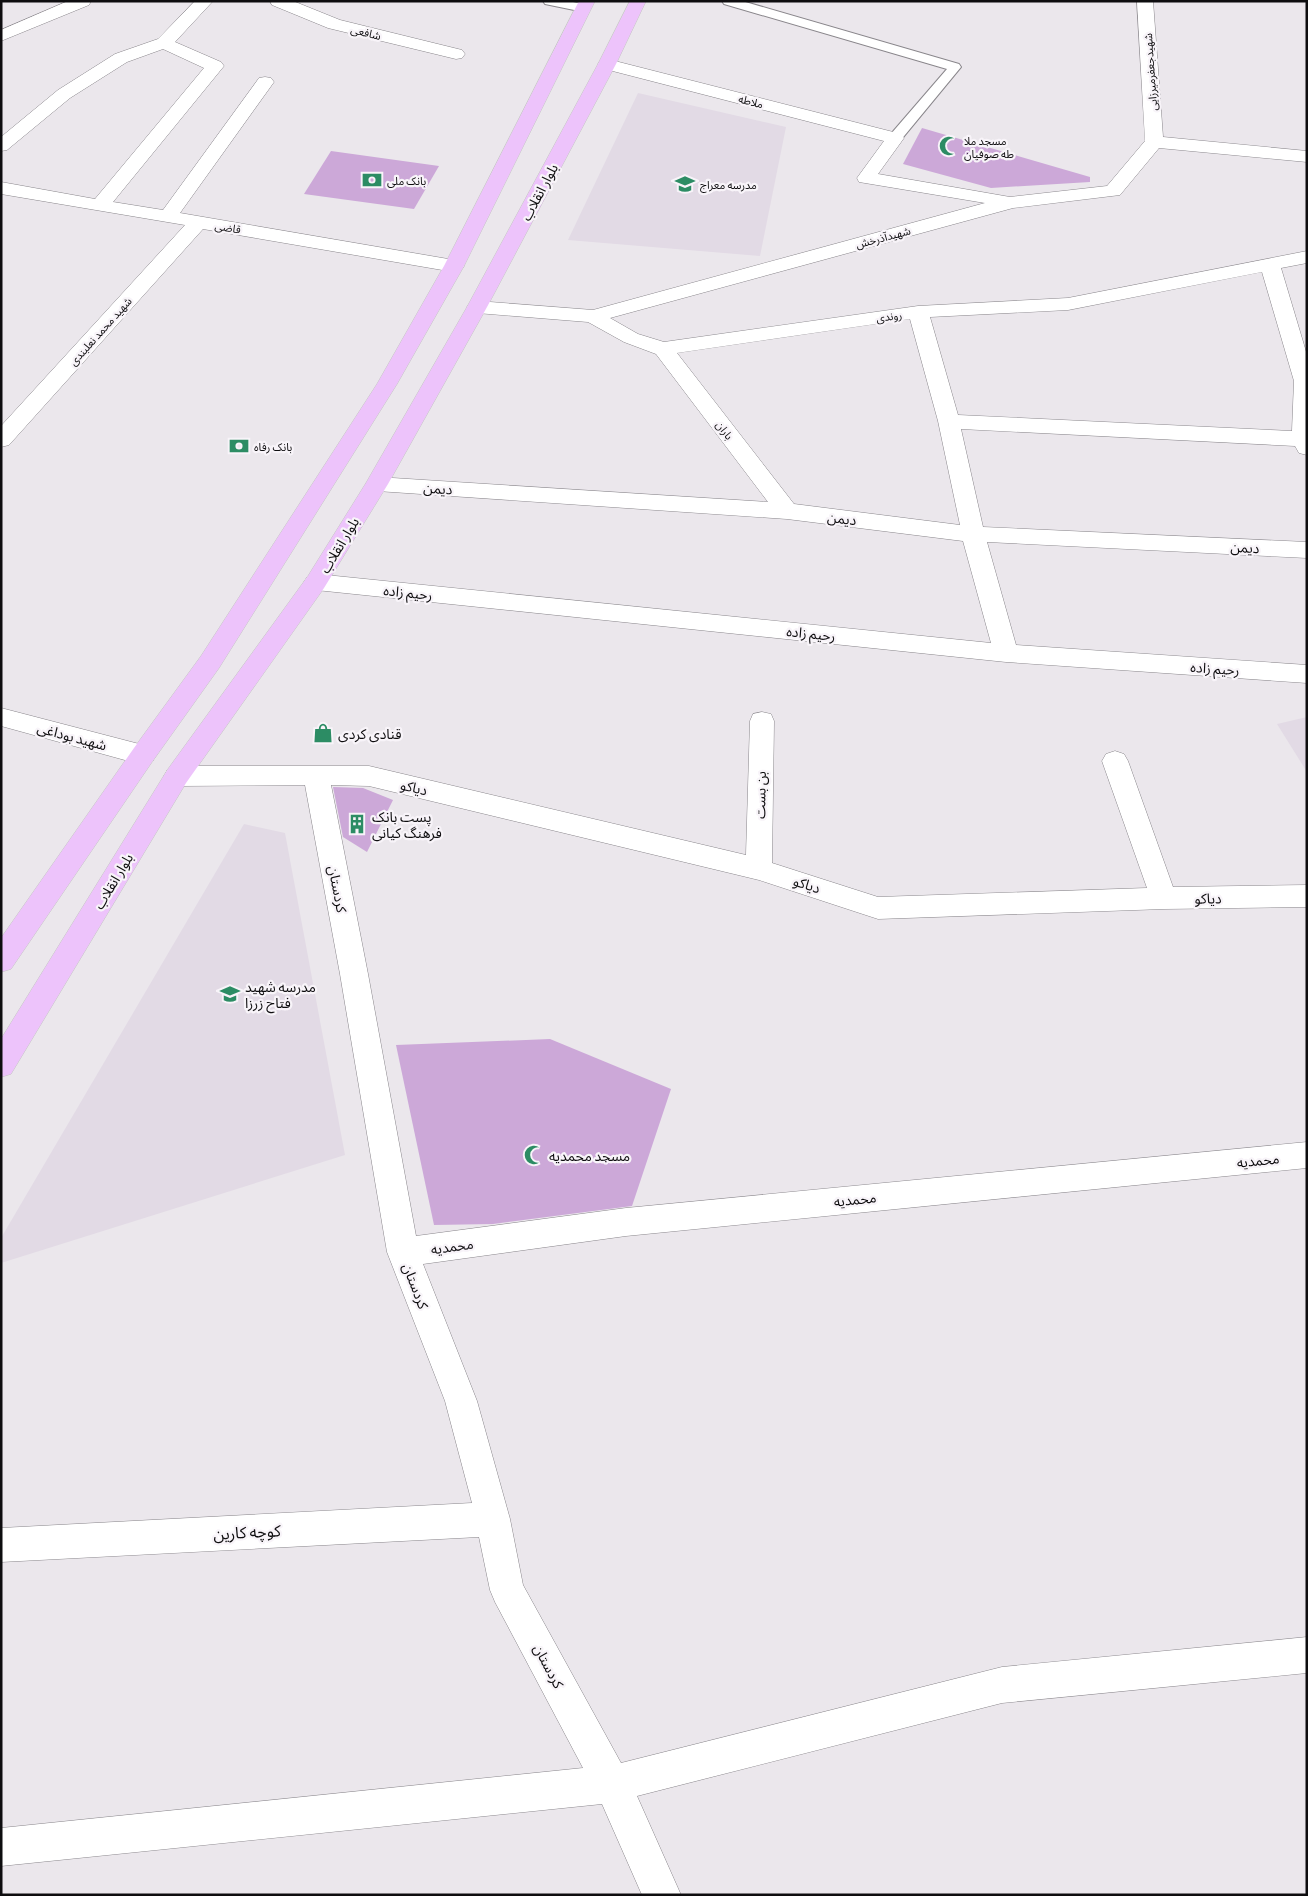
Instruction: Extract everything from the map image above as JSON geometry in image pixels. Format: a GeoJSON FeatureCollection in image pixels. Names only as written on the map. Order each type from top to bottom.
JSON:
{"type":"FeatureCollection","features":[{"type":"Feature","properties":{"kind":"main road","name":"بلوار انقلاب"},"geometry":{"type":"LineString","coordinates":[[1,1064],[177,776],[316,582],[376,484],[477,307],[607,64],[638,1]]}},
{"type":"Feature","properties":{"kind":"main road"},"geometry":{"type":"LineString","coordinates":[[1,961],[143,755],[210,662],[387,384],[454,266],[586,4]]}},
{"type":"Feature","properties":{"kind":"street"},"geometry":{"type":"LineString","coordinates":[[1,36],[83,1]]}},
{"type":"Feature","properties":{"kind":"street"},"geometry":{"type":"LineString","coordinates":[[1,146],[64,94],[121,58],[164,43],[205,1]]}},
{"type":"Feature","properties":{"kind":"street","name":"شافعی"},"geometry":{"type":"LineString","coordinates":[[278,1],[334,24],[456,54]]}},
{"type":"Feature","properties":{"kind":"street","name":"شهیدجعفرمیرزایی"},"geometry":{"type":"LineString","coordinates":[[1145,1],[1154,142]]}},
{"type":"Feature","properties":{"kind":"street"},"geometry":{"type":"LineString","coordinates":[[100,205],[214,66],[164,43]]}},
{"type":"Feature","properties":{"kind":"street","name":"ملاطه"},"geometry":{"type":"LineString","coordinates":[[607,64],[895,138]]}},
{"type":"Feature","properties":{"kind":"street"},"geometry":{"type":"LineString","coordinates":[[168,217],[265,82]]}},
{"type":"Feature","properties":{"kind":"street"},"geometry":{"type":"LineString","coordinates":[[895,138],[866,178],[1012,202]]}},
{"type":"Feature","properties":{"kind":"street"},"geometry":{"type":"LineString","coordinates":[[1154,142],[1307,157]]}},
{"type":"Feature","properties":{"kind":"street","name":"شهیدآذرخش"},"geometry":{"type":"LineString","coordinates":[[593,316],[1012,202],[1113,191],[1154,142]]}},
{"type":"Feature","properties":{"kind":"street","name":"قاضی"},"geometry":{"type":"LineString","coordinates":[[1,188],[454,266]]}},
{"type":"Feature","properties":{"kind":"street","name":"شهید محمد نعلبندی"},"geometry":{"type":"LineString","coordinates":[[1,440],[199,222]]}},
{"type":"Feature","properties":{"kind":"street","name":"روندی"},"geometry":{"type":"LineString","coordinates":[[477,307],[593,316],[631,338],[663,349],[918,312],[1068,304],[1307,257]]}},
{"type":"Feature","properties":{"kind":"street"},"geometry":{"type":"LineString","coordinates":[[949,422],[1305,444],[1305,381],[1270,264]]}},
{"type":"Feature","properties":{"kind":"street"},"geometry":{"type":"LineString","coordinates":[[918,312],[949,422],[973,534],[1006,653]]}},
{"type":"Feature","properties":{"kind":"street","name":"باران"},"geometry":{"type":"LineString","coordinates":[[663,349],[787,511]]}},
{"type":"Feature","properties":{"kind":"street","name":"دیمن"},"geometry":{"type":"LineString","coordinates":[[376,484],[787,511],[973,534],[1307,550]]}},
{"type":"Feature","properties":{"kind":"street","name":"رحیم زاده"},"geometry":{"type":"LineString","coordinates":[[316,582],[1006,653],[1307,674]]}},
{"type":"Feature","properties":{"kind":"street","name":"شهید بوداغی"},"geometry":{"type":"LineString","coordinates":[[1,717],[143,755]]}},
{"type":"Feature","properties":{"kind":"street","name":"بن بست"},"geometry":{"type":"LineString","coordinates":[[759,869],[762,721]]}},
{"type":"Feature","properties":{"kind":"street"},"geometry":{"type":"LineString","coordinates":[[1114,761],[1164,898]]}},
{"type":"Feature","properties":{"kind":"street"},"geometry":{"type":"LineString","coordinates":[[177,776],[316,775]]}},
{"type":"Feature","properties":{"kind":"street","name":"دیاکو"},"geometry":{"type":"LineString","coordinates":[[316,775],[369,776],[759,869],[878,908],[1164,898],[1307,896]]}},
{"type":"Feature","properties":{"kind":"street","name":"کردستان"},"geometry":{"type":"LineString","coordinates":[[316,775],[404,1252],[461,1401],[493,1519],[507,1590],[612,1784],[662,1895]]}},
{"type":"Feature","properties":{"kind":"street","name":"محمدیه"},"geometry":{"type":"LineString","coordinates":[[404,1252],[626,1222],[1307,1155]]}},
{"type":"Feature","properties":{"kind":"street","name":"کوچه کارین"},"geometry":{"type":"LineString","coordinates":[[1,1545],[493,1519]]}},
{"type":"Feature","properties":{"kind":"street"},"geometry":{"type":"LineString","coordinates":[[1,1852],[2,1847],[612,1784],[1002,1685],[1307,1655]]}},
{"type":"Feature","properties":{"kind":"lane"},"geometry":{"type":"LineString","coordinates":[[549,1],[586,4]]}},
{"type":"Feature","properties":{"kind":"lane"},"geometry":{"type":"LineString","coordinates":[[728,1],[955,67],[895,138]]}},
{"type":"Feature","properties":{"kind":"shaded area","name":"مدرسه معراج"},"geometry":{"type":"Polygon","coordinates":[[[638,93],[786,127],[760,256],[568,240],[638,93]]]}},
{"type":"Feature","properties":{"kind":"shaded area"},"geometry":{"type":"Polygon","coordinates":[[[1307,717],[1307,772],[1277,724],[1307,717]]]}},
{"type":"Feature","properties":{"kind":"shaded area","name":"مدرسه شهید فتاح زرزا"},"geometry":{"type":"Polygon","coordinates":[[[244,824],[285,833],[345,1155],[1,1263],[1,1238],[244,824]]]}},
{"type":"Feature","properties":{"kind":"building","name":"مسجد ملا طه صوفیان"},"geometry":{"type":"Polygon","coordinates":[[[922,128],[1090,177],[1090,182],[991,188],[903,164],[922,128]]]}},
{"type":"Feature","properties":{"kind":"building","name":"بانک ملی"},"geometry":{"type":"Polygon","coordinates":[[[331,151],[439,166],[414,209],[304,194],[331,151]]]}},
{"type":"Feature","properties":{"kind":"building","name":"پست بانک فرهنگ کیانی"},"geometry":{"type":"Polygon","coordinates":[[[333,787],[363,788],[393,800],[367,852],[343,837],[333,787]]]}},
{"type":"Feature","properties":{"kind":"building","name":"مسجد محمدیه"},"geometry":{"type":"Polygon","coordinates":[[[550,1039],[671,1089],[632,1206],[493,1224],[434,1225],[396,1045],[550,1039]]]}},
{"type":"Feature","properties":{"kind":"place","name":"مسجد ملا طه صوفیان"},"geometry":{"type":"Point","coordinates":[949,146]}},
{"type":"Feature","properties":{"kind":"place","name":"بانک ملی"},"geometry":{"type":"Point","coordinates":[372,180]}},
{"type":"Feature","properties":{"kind":"place","name":"مدرسه معراج"},"geometry":{"type":"Point","coordinates":[685,184]}},
{"type":"Feature","properties":{"kind":"place","name":"بانک رفاه"},"geometry":{"type":"Point","coordinates":[239,446]}},
{"type":"Feature","properties":{"kind":"place","name":"قنادی کردی"},"geometry":{"type":"Point","coordinates":[323,733]}},
{"type":"Feature","properties":{"kind":"place","name":"پست بانک فرهنگ کیانی"},"geometry":{"type":"Point","coordinates":[357,824]}},
{"type":"Feature","properties":{"kind":"place","name":"مدرسه شهید فتاح زرزا"},"geometry":{"type":"Point","coordinates":[230,994]}},
{"type":"Feature","properties":{"kind":"place","name":"مسجد محمدیه"},"geometry":{"type":"Point","coordinates":[534,1155]}}]}
